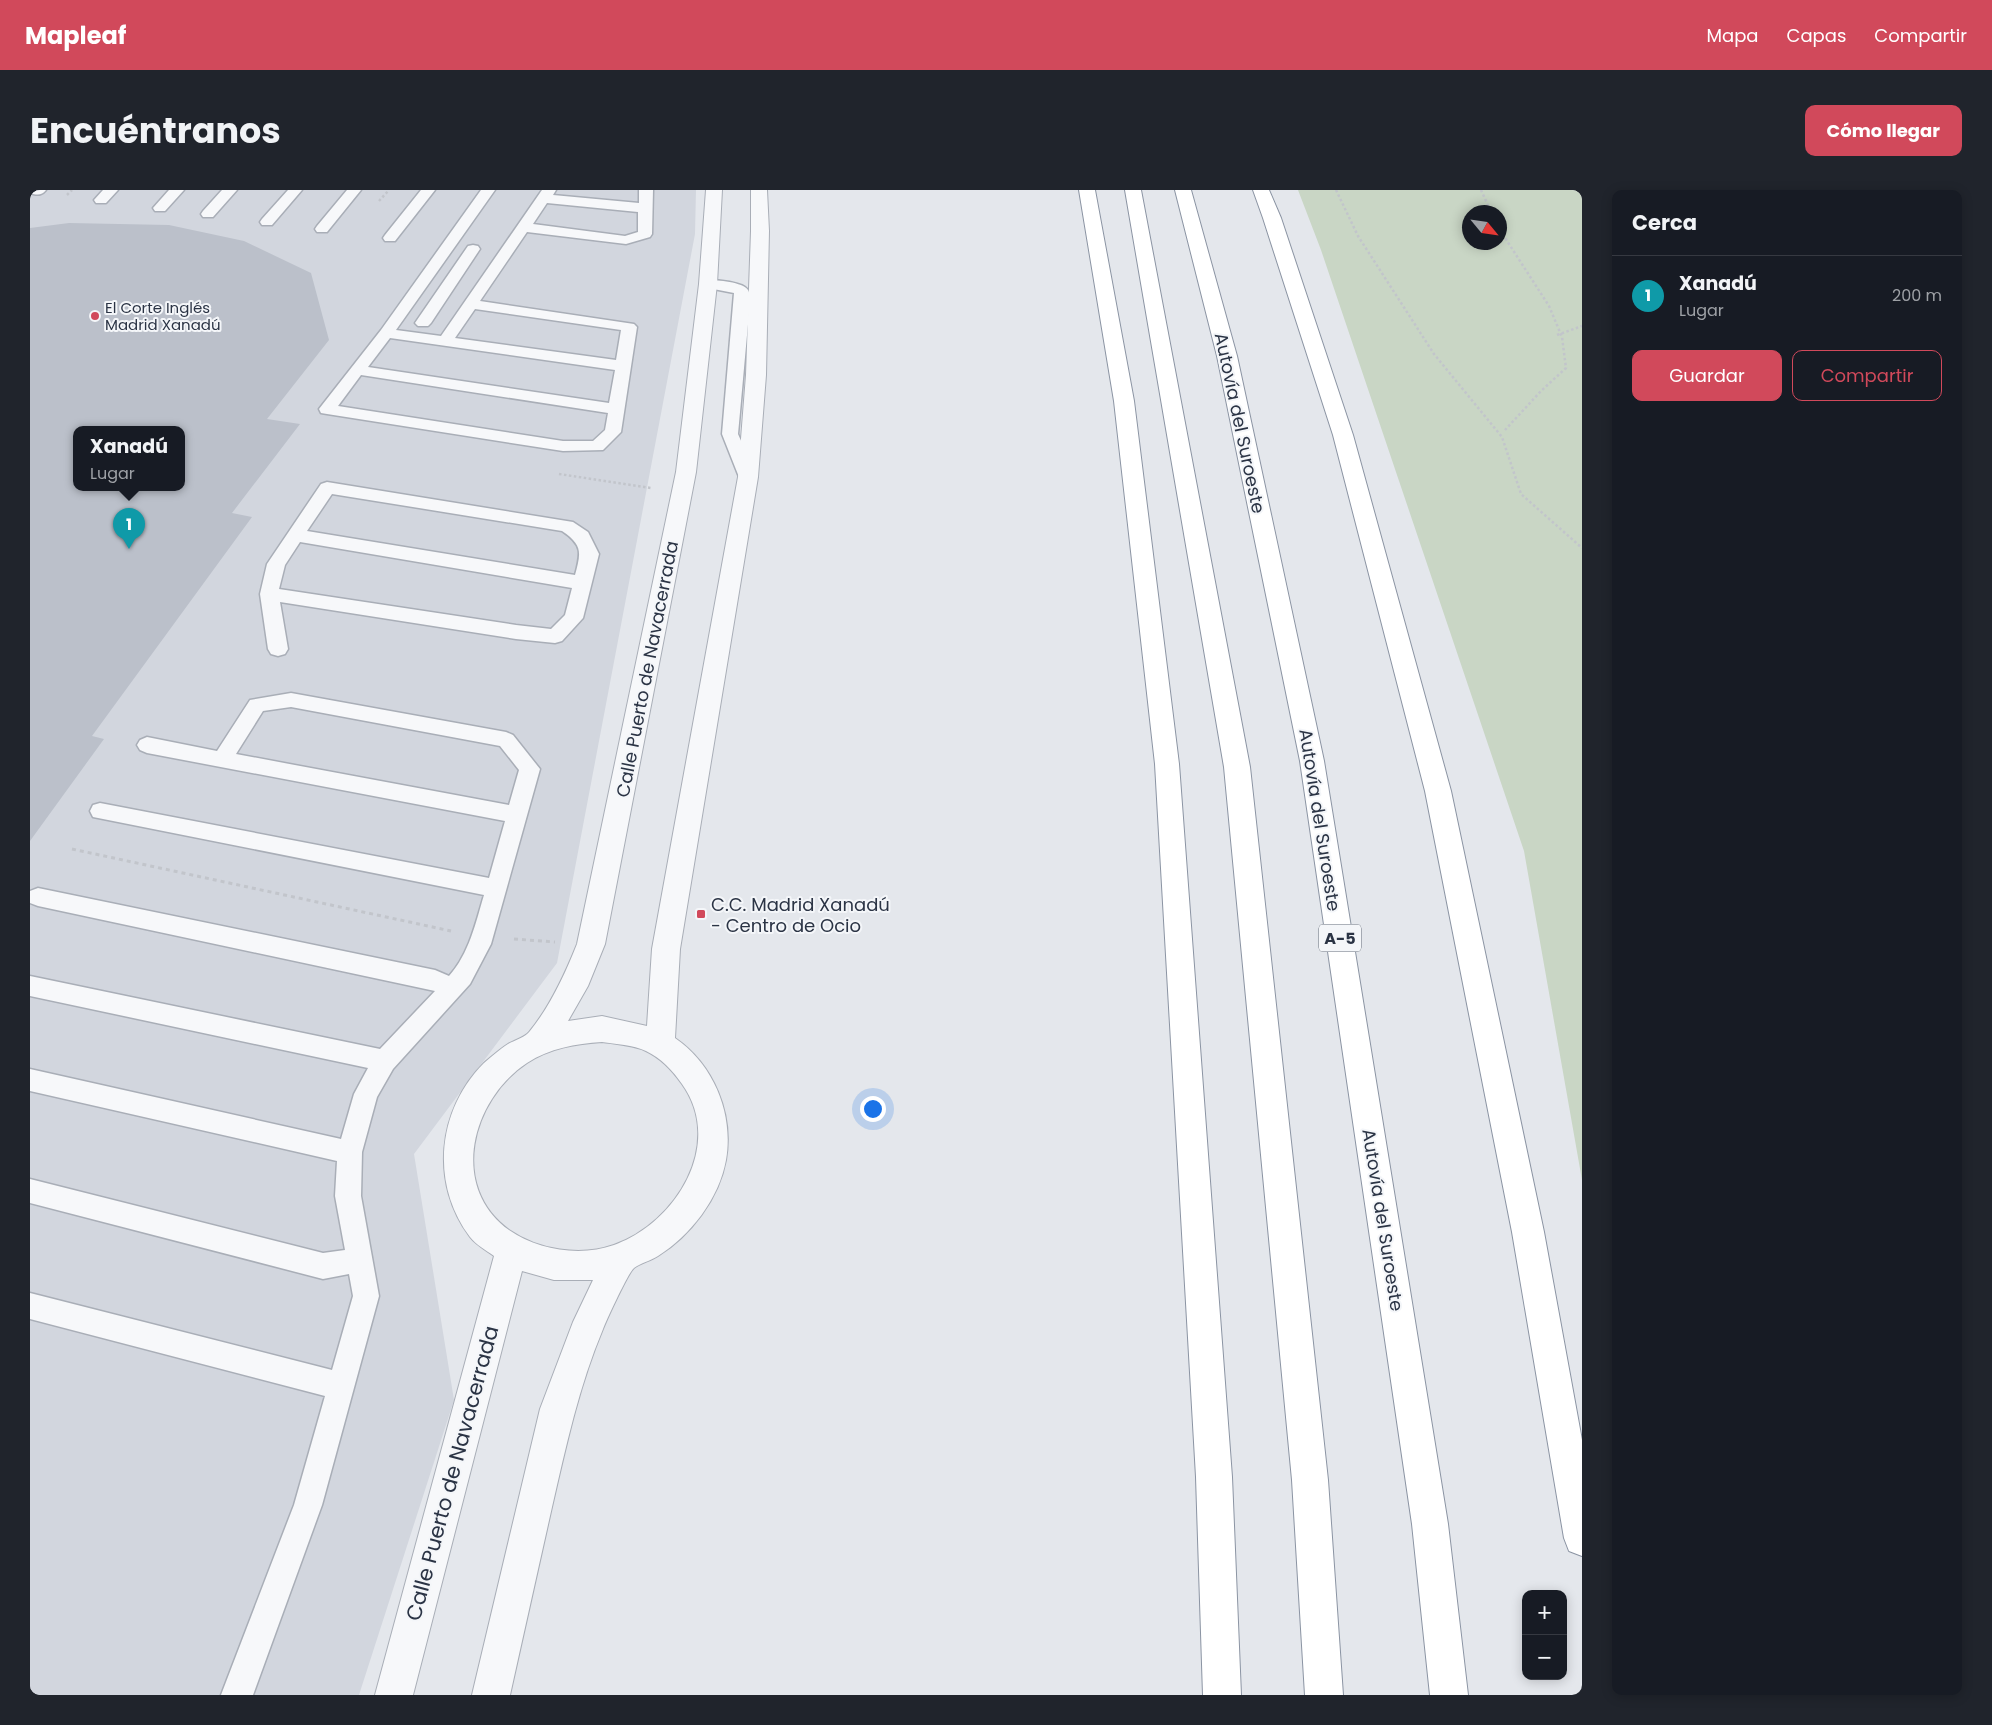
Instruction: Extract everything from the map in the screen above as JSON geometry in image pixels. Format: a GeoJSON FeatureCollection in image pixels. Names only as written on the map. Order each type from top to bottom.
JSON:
{"type":"FeatureCollection","features":[{"type":"Feature","properties":{"kind":"highway"},"geometry":{"type":"LineString","coordinates":[[1087,190],[1124,401],[1167,764],[1214,1477],[1222,1695]]}},
{"type":"Feature","properties":{"kind":"highway"},"geometry":{"type":"LineString","coordinates":[[1133,190],[1238,767],[1310,1480],[1324,1695]]}},
{"type":"Feature","properties":{"kind":"highway","name":"Autovía del Suroeste"},"geometry":{"type":"LineString","coordinates":[[1183,190],[1227,356],[1312,761],[1430,1524],[1449,1695]]}},
{"type":"Feature","properties":{"kind":"highway"},"geometry":{"type":"LineString","coordinates":[[1261,190],[1272,218],[1343,435],[1438,791],[1528,1232],[1582,1538]]}},
{"type":"Feature","properties":{"kind":"street","name":"Calle Puerto de Navacerrada"},"geometry":{"type":"LineString","coordinates":[[540,1041],[574,986],[591,944],[686,472],[708,284],[714,190]]}},
{"type":"Feature","properties":{"kind":"street"},"geometry":{"type":"LineString","coordinates":[[660,1044],[666,949],[748,477],[756,366],[760,231],[759,190]]}},
{"type":"Feature","properties":{"kind":"street"},"geometry":{"type":"LineString","coordinates":[[602,1029],[632,1034],[660,1044],[688,1067],[707,1098],[714,1134],[708,1172],[690,1208],[660,1238],[621,1258],[583,1266],[545,1263],[511,1251],[482,1227],[463,1195],[456,1159],[463,1122],[480,1089],[507,1061],[540,1041],[571,1032],[602,1029]]}},
{"type":"Feature","properties":{"kind":"street","name":"Calle Puerto de Navacerrada"},"geometry":{"type":"LineString","coordinates":[[394,1695],[511,1251]]}},
{"type":"Feature","properties":{"kind":"street"},"geometry":{"type":"LineString","coordinates":[[491,1695],[558,1409],[589,1322],[621,1258]]}},
{"type":"Feature","properties":{"kind":"lane"},"geometry":{"type":"LineString","coordinates":[[160,208],[177,190]]}},
{"type":"Feature","properties":{"kind":"lane"},"geometry":{"type":"LineString","coordinates":[[208,214],[230,190]]}},
{"type":"Feature","properties":{"kind":"lane"},"geometry":{"type":"LineString","coordinates":[[267,222],[295,190]]}},
{"type":"Feature","properties":{"kind":"lane"},"geometry":{"type":"LineString","coordinates":[[322,229],[354,190]]}},
{"type":"Feature","properties":{"kind":"lane"},"geometry":{"type":"LineString","coordinates":[[390,238],[428,190]]}},
{"type":"Feature","properties":{"kind":"lane"},"geometry":{"type":"LineString","coordinates":[[470,304],[629,328],[613,432],[597,446],[563,446],[327,409],[386,333],[488,190]]}},
{"type":"Feature","properties":{"kind":"lane"},"geometry":{"type":"LineString","coordinates":[[523,227],[626,240],[645,234],[646,190]]}},
{"type":"Feature","properties":{"kind":"lane"},"geometry":{"type":"LineString","coordinates":[[445,341],[546,194],[645,208]]}},
{"type":"Feature","properties":{"kind":"lane"},"geometry":{"type":"LineString","coordinates":[[423,322],[473,249]]}},
{"type":"Feature","properties":{"kind":"lane"},"geometry":{"type":"LineString","coordinates":[[708,284],[741,290],[742,302],[730,434],[748,477]]}},
{"type":"Feature","properties":{"kind":"lane"},"geometry":{"type":"LineString","coordinates":[[386,333],[623,366]]}},
{"type":"Feature","properties":{"kind":"lane"},"geometry":{"type":"LineString","coordinates":[[357,370],[617,409]]}},
{"type":"Feature","properties":{"kind":"lane"},"geometry":{"type":"LineString","coordinates":[[269,594],[516,632],[555,636],[574,618],[590,554],[582,536],[567,526],[326,488],[276,564],[269,594],[278,649]]}},
{"type":"Feature","properties":{"kind":"lane"},"geometry":{"type":"LineString","coordinates":[[296,535],[583,583]]}},
{"type":"Feature","properties":{"kind":"lane"},"geometry":{"type":"LineString","coordinates":[[222,760],[257,705],[291,700],[506,740],[530,769],[483,937],[462,978],[385,1061],[366,1094],[350,1152],[348,1196],[366,1296],[308,1505],[237,1695]]}},
{"type":"Feature","properties":{"kind":"lane"},"geometry":{"type":"LineString","coordinates":[[147,745],[517,815]]}},
{"type":"Feature","properties":{"kind":"lane"},"geometry":{"type":"LineString","coordinates":[[100,812],[496,888]]}},
{"type":"Feature","properties":{"kind":"lane"},"geometry":{"type":"LineString","coordinates":[[38,897],[435,980],[452,989]]}},
{"type":"Feature","properties":{"kind":"lane"},"geometry":{"type":"LineString","coordinates":[[30,986],[385,1061]]}},
{"type":"Feature","properties":{"kind":"lane"},"geometry":{"type":"LineString","coordinates":[[30,1080],[350,1152]]}},
{"type":"Feature","properties":{"kind":"lane"},"geometry":{"type":"LineString","coordinates":[[30,1191],[323,1266],[360,1260]]}},
{"type":"Feature","properties":{"kind":"lane"},"geometry":{"type":"LineString","coordinates":[[30,1306],[341,1386]]}},
{"type":"Feature","properties":{"kind":"path"},"geometry":{"type":"LineString","coordinates":[[67,195],[72,190]]}},
{"type":"Feature","properties":{"kind":"path"},"geometry":{"type":"LineString","coordinates":[[1336,190],[1358,236],[1434,354],[1502,437],[1521,494],[1582,548]]}},
{"type":"Feature","properties":{"kind":"path"},"geometry":{"type":"LineString","coordinates":[[1481,190],[1488,205]]}},
{"type":"Feature","properties":{"kind":"path"},"geometry":{"type":"LineString","coordinates":[[1505,430],[1541,391],[1566,368],[1562,337],[1549,306],[1507,241]]}},
{"type":"Feature","properties":{"kind":"path"},"geometry":{"type":"LineString","coordinates":[[1557,336],[1582,326]]}},
{"type":"Feature","properties":{"kind":"path"},"geometry":{"type":"LineString","coordinates":[[72,850],[483,937],[591,944]]}},
{"type":"Feature","properties":{"kind":"shaded area"},"geometry":{"type":"Polygon","coordinates":[[[30,190],[696,190],[695,234],[557,963],[414,1154],[454,1400],[359,1695],[30,1695],[30,190]]]}},
{"type":"Feature","properties":{"kind":"green space"},"geometry":{"type":"Polygon","coordinates":[[[1298,190],[1582,190],[1582,1180],[1524,851],[1321,250],[1298,190]]]}},
{"type":"Feature","properties":{"kind":"building"},"geometry":{"type":"Polygon","coordinates":[[[69,223],[169,225],[244,241],[311,273],[329,340],[267,419],[300,424],[232,513],[252,517],[92,736],[104,739],[30,841],[30,228],[69,223]]]}},
{"type":"Feature","properties":{"kind":"place","name":"El Corte Inglés Madrid Xanadú"},"geometry":{"type":"Point","coordinates":[95,316]}},
{"type":"Feature","properties":{"kind":"place","name":"Xanadú"},"geometry":{"type":"Point","coordinates":[129,549]}},
{"type":"Feature","properties":{"kind":"place","name":"C.C. Madrid Xanadú - Centro de Ocio"},"geometry":{"type":"Point","coordinates":[701,914]}}]}
